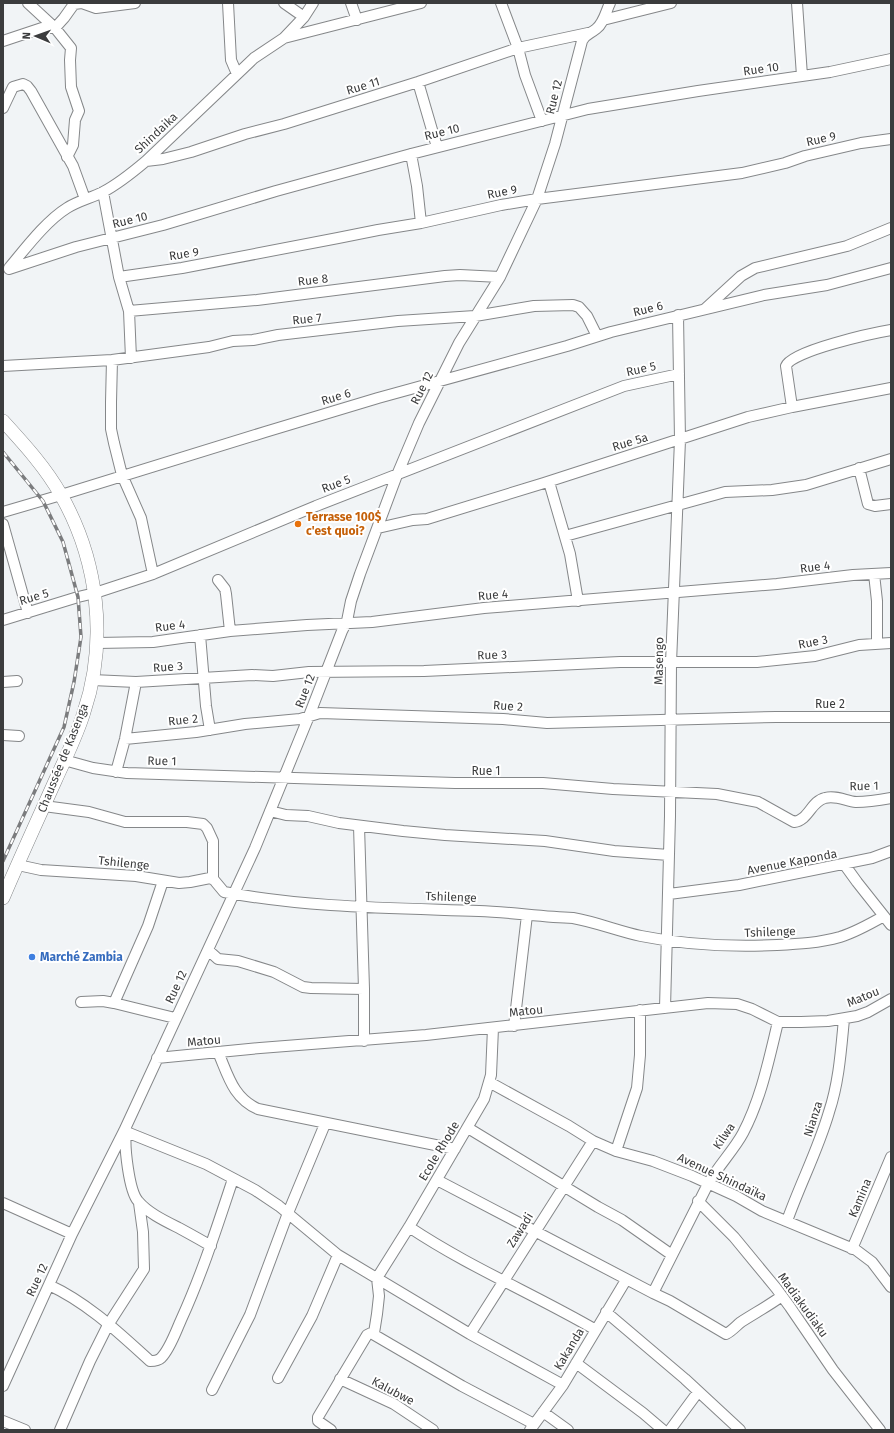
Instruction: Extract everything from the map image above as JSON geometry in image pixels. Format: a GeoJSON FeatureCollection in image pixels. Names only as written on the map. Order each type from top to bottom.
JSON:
{"type":"FeatureCollection","features":[{"type":"Feature","properties":{"kind":"main road","name":"Chaussée de Kasenga"},"geometry":{"type":"LineString","coordinates":[[3,421],[38,461],[61,495],[84,548],[95,594],[97,644],[92,680],[85,711],[3,898]]}},
{"type":"Feature","properties":{"kind":"street"},"geometry":{"type":"LineString","coordinates":[[28,3],[55,28],[71,48],[71,86],[79,111],[75,120],[73,145],[68,157]]}},
{"type":"Feature","properties":{"kind":"street"},"geometry":{"type":"LineString","coordinates":[[3,41],[42,28],[55,28],[74,4],[82,3],[96,8],[135,3]]}},
{"type":"Feature","properties":{"kind":"street"},"geometry":{"type":"LineString","coordinates":[[228,3],[231,60],[236,74]]}},
{"type":"Feature","properties":{"kind":"street"},"geometry":{"type":"LineString","coordinates":[[284,3],[304,17]]}},
{"type":"Feature","properties":{"kind":"street","name":"Shindaika"},"geometry":{"type":"LineString","coordinates":[[9,269],[47,226],[61,213],[86,199],[103,192],[146,161],[236,74],[259,54],[284,38],[304,17],[314,3]]}},
{"type":"Feature","properties":{"kind":"street"},"geometry":{"type":"LineString","coordinates":[[351,3],[357,20]]}},
{"type":"Feature","properties":{"kind":"street"},"geometry":{"type":"LineString","coordinates":[[284,38],[421,3]]}},
{"type":"Feature","properties":{"kind":"street"},"geometry":{"type":"LineString","coordinates":[[501,3],[518,48],[525,75],[542,121]]}},
{"type":"Feature","properties":{"kind":"street","name":"Rue 12"},"geometry":{"type":"LineString","coordinates":[[3,1386],[72,1234],[125,1132],[157,1058],[234,894],[270,811],[342,631],[347,622],[354,593],[397,475],[422,416],[439,382],[475,316],[500,276],[537,198],[555,144],[582,41],[588,33],[595,30],[603,20],[610,3]]}},
{"type":"Feature","properties":{"kind":"street"},"geometry":{"type":"LineString","coordinates":[[603,20],[671,3]]}},
{"type":"Feature","properties":{"kind":"street"},"geometry":{"type":"LineString","coordinates":[[797,3],[802,76]]}},
{"type":"Feature","properties":{"kind":"street","name":"Rue 11"},"geometry":{"type":"LineString","coordinates":[[146,161],[163,159],[191,152],[245,134],[284,124],[418,82],[518,48],[588,33]]}},
{"type":"Feature","properties":{"kind":"street","name":"Rue 10"},"geometry":{"type":"LineString","coordinates":[[9,269],[76,247],[163,225],[276,191],[437,147],[588,109],[830,72],[891,59]]}},
{"type":"Feature","properties":{"kind":"street"},"geometry":{"type":"LineString","coordinates":[[418,82],[437,147]]}},
{"type":"Feature","properties":{"kind":"street"},"geometry":{"type":"LineString","coordinates":[[3,108],[13,87],[23,84],[27,86],[32,92],[68,157],[86,199]]}},
{"type":"Feature","properties":{"kind":"street","name":"Rue 9"},"geometry":{"type":"LineString","coordinates":[[118,277],[182,268],[421,223],[537,198],[742,173],[856,144],[891,139]]}},
{"type":"Feature","properties":{"kind":"street"},"geometry":{"type":"LineString","coordinates":[[411,154],[417,186],[421,223]]}},
{"type":"Feature","properties":{"kind":"street"},"geometry":{"type":"LineString","coordinates":[[103,192],[118,277],[129,311],[131,358]]}},
{"type":"Feature","properties":{"kind":"street"},"geometry":{"type":"LineString","coordinates":[[705,309],[741,276],[755,268],[847,246],[891,228]]}},
{"type":"Feature","properties":{"kind":"street","name":"Rue 6"},"geometry":{"type":"LineString","coordinates":[[3,512],[378,398],[439,382],[597,336],[764,295],[827,285],[891,268]]}},
{"type":"Feature","properties":{"kind":"street","name":"Rue 8"},"geometry":{"type":"LineString","coordinates":[[129,311],[257,300],[445,276],[500,276]]}},
{"type":"Feature","properties":{"kind":"street","name":"Rue 7"},"geometry":{"type":"LineString","coordinates":[[3,366],[131,358],[238,341],[380,322],[475,316],[534,306],[573,305],[579,307],[587,316],[597,336]]}},
{"type":"Feature","properties":{"kind":"street","name":"Masengo"},"geometry":{"type":"LineString","coordinates":[[665,1008],[666,940],[670,855],[671,663],[680,440],[678,315]]}},
{"type":"Feature","properties":{"kind":"street"},"geometry":{"type":"LineString","coordinates":[[792,407],[786,366],[788,362],[796,357],[846,339],[891,330]]}},
{"type":"Feature","properties":{"kind":"street"},"geometry":{"type":"LineString","coordinates":[[112,360],[111,429],[122,475],[141,518],[153,574]]}},
{"type":"Feature","properties":{"kind":"street","name":"Rue 5"},"geometry":{"type":"LineString","coordinates":[[3,620],[78,597],[95,594],[153,574],[316,506],[624,386],[679,374]]}},
{"type":"Feature","properties":{"kind":"street","name":"Rue 5a"},"geometry":{"type":"LineString","coordinates":[[378,528],[413,520],[427,519],[549,482],[748,417],[891,388]]}},
{"type":"Feature","properties":{"kind":"street"},"geometry":{"type":"LineString","coordinates":[[565,536],[725,492],[772,490],[806,485],[891,459]]}},
{"type":"Feature","properties":{"kind":"street"},"geometry":{"type":"LineString","coordinates":[[859,468],[868,504],[876,506],[891,504]]}},
{"type":"Feature","properties":{"kind":"street"},"geometry":{"type":"LineString","coordinates":[[549,482],[570,554],[578,601]]}},
{"type":"Feature","properties":{"kind":"street"},"geometry":{"type":"LineString","coordinates":[[3,524],[28,613]]}},
{"type":"Feature","properties":{"kind":"street","name":"Rue 4"},"geometry":{"type":"LineString","coordinates":[[97,644],[153,642],[230,630],[347,622],[372,622],[484,608],[891,573]]}},
{"type":"Feature","properties":{"kind":"street"},"geometry":{"type":"LineString","coordinates":[[874,574],[877,601],[877,644]]}},
{"type":"Feature","properties":{"kind":"street"},"geometry":{"type":"LineString","coordinates":[[218,580],[225,589],[230,630]]}},
{"type":"Feature","properties":{"kind":"street"},"geometry":{"type":"LineString","coordinates":[[200,635],[210,730]]}},
{"type":"Feature","properties":{"kind":"street","name":"Rue 3"},"geometry":{"type":"LineString","coordinates":[[92,680],[136,682],[273,676],[326,671],[424,671],[620,662],[769,662],[815,656],[859,645],[891,643]]}},
{"type":"Feature","properties":{"kind":"street"},"geometry":{"type":"LineString","coordinates":[[3,682],[17,681]]}},
{"type":"Feature","properties":{"kind":"street"},"geometry":{"type":"LineString","coordinates":[[116,772],[125,739],[136,682]]}},
{"type":"Feature","properties":{"kind":"street","name":"Rue 2"},"geometry":{"type":"LineString","coordinates":[[125,739],[196,732],[245,724],[300,719],[320,713],[503,719],[547,723],[671,719],[891,717]]}},
{"type":"Feature","properties":{"kind":"street"},"geometry":{"type":"LineString","coordinates":[[3,735],[19,736]]}},
{"type":"Feature","properties":{"kind":"street","name":"Rue 1"},"geometry":{"type":"LineString","coordinates":[[64,760],[92,768],[116,772],[455,784],[543,783],[717,794],[750,799],[765,805],[794,822],[804,818],[817,802],[825,798],[835,797],[855,802],[891,798]]}},
{"type":"Feature","properties":{"kind":"street"},"geometry":{"type":"LineString","coordinates":[[44,806],[89,812],[125,822],[186,822],[203,824],[207,828],[213,841],[213,879]]}},
{"type":"Feature","properties":{"kind":"street"},"geometry":{"type":"LineString","coordinates":[[270,811],[286,815],[308,816],[359,826],[445,835],[545,841],[614,851],[670,855]]}},
{"type":"Feature","properties":{"kind":"street"},"geometry":{"type":"LineString","coordinates":[[359,826],[364,1040]]}},
{"type":"Feature","properties":{"kind":"street"},"geometry":{"type":"LineString","coordinates":[[844,864],[872,858],[891,851]]}},
{"type":"Feature","properties":{"kind":"street","name":"Avenue Kaponda"},"geometry":{"type":"LineString","coordinates":[[669,894],[740,885],[844,864],[891,925]]}},
{"type":"Feature","properties":{"kind":"street","name":"Tshilenge"},"geometry":{"type":"LineString","coordinates":[[18,865],[41,870],[136,876],[185,883],[208,878],[213,879],[224,892],[304,903],[361,907],[481,911],[573,918],[585,920],[618,931],[666,940],[730,946],[811,943],[827,940],[851,933],[884,916]]}},
{"type":"Feature","properties":{"kind":"street"},"geometry":{"type":"LineString","coordinates":[[114,1003],[148,926],[163,881]]}},
{"type":"Feature","properties":{"kind":"street"},"geometry":{"type":"LineString","coordinates":[[514,1026],[527,915]]}},
{"type":"Feature","properties":{"kind":"street"},"geometry":{"type":"LineString","coordinates":[[208,950],[218,959],[238,961],[274,972],[303,987],[364,989]]}},
{"type":"Feature","properties":{"kind":"street"},"geometry":{"type":"LineString","coordinates":[[80,1002],[104,1001],[176,1018]]}},
{"type":"Feature","properties":{"kind":"street","name":"Matou"},"geometry":{"type":"LineString","coordinates":[[157,1058],[514,1026],[708,1003],[737,1004],[752,1009],[778,1022],[814,1022],[844,1019],[868,1012],[890,1003]]}},
{"type":"Feature","properties":{"kind":"street"},"geometry":{"type":"LineString","coordinates":[[616,1151],[637,1088],[640,1055],[640,1010]]}},
{"type":"Feature","properties":{"kind":"street","name":"Nianza"},"geometry":{"type":"LineString","coordinates":[[787,1221],[815,1154],[829,1112],[838,1070],[844,1019]]}},
{"type":"Feature","properties":{"kind":"street","name":"Kilwa"},"geometry":{"type":"LineString","coordinates":[[653,1293],[698,1201],[715,1171],[742,1134],[748,1122],[767,1064],[778,1022]]}},
{"type":"Feature","properties":{"kind":"street","name":"Ecole Rhode"},"geometry":{"type":"LineString","coordinates":[[377,1278],[409,1227],[484,1099],[489,1082],[492,1059],[493,1028]]}},
{"type":"Feature","properties":{"kind":"street"},"geometry":{"type":"LineString","coordinates":[[218,1052],[237,1094],[249,1105],[258,1109],[325,1124],[455,1149]]}},
{"type":"Feature","properties":{"kind":"street","name":"Avenue Shindaïka"},"geometry":{"type":"LineString","coordinates":[[489,1082],[569,1126],[592,1141],[616,1151],[675,1169],[736,1196],[762,1211],[852,1249],[867,1257],[889,1281]]}},
{"type":"Feature","properties":{"kind":"street"},"geometry":{"type":"LineString","coordinates":[[212,1390],[250,1315],[288,1214],[325,1124]]}},
{"type":"Feature","properties":{"kind":"street"},"geometry":{"type":"LineString","coordinates":[[468,1128],[622,1220],[672,1255]]}},
{"type":"Feature","properties":{"kind":"street"},"geometry":{"type":"LineString","coordinates":[[211,1246],[160,1218],[139,1203],[136,1199],[129,1175],[125,1132],[206,1164],[269,1198],[338,1255],[470,1334],[563,1385]]}},
{"type":"Feature","properties":{"kind":"street","name":"Zawadi"},"geometry":{"type":"LineString","coordinates":[[470,1334],[592,1141]]}},
{"type":"Feature","properties":{"kind":"street","name":"Kamina"},"geometry":{"type":"LineString","coordinates":[[852,1249],[891,1157]]}},
{"type":"Feature","properties":{"kind":"street"},"geometry":{"type":"LineString","coordinates":[[49,1285],[76,1299],[90,1309],[150,1361],[160,1359],[165,1353],[194,1292],[233,1179]]}},
{"type":"Feature","properties":{"kind":"street"},"geometry":{"type":"LineString","coordinates":[[436,1180],[653,1293],[726,1334],[739,1324],[766,1309],[782,1296]]}},
{"type":"Feature","properties":{"kind":"street","name":"Madiakudiaku"},"geometry":{"type":"LineString","coordinates":[[698,1201],[734,1237],[782,1296],[833,1370],[880,1430]]}},
{"type":"Feature","properties":{"kind":"street"},"geometry":{"type":"LineString","coordinates":[[3,1203],[72,1234]]}},
{"type":"Feature","properties":{"kind":"street"},"geometry":{"type":"LineString","coordinates":[[60,1430],[90,1361],[108,1325],[144,1269],[143,1232],[139,1203]]}},
{"type":"Feature","properties":{"kind":"street"},"geometry":{"type":"LineString","coordinates":[[409,1227],[427,1239],[503,1282],[564,1312],[596,1330]]}},
{"type":"Feature","properties":{"kind":"street"},"geometry":{"type":"LineString","coordinates":[[278,1378],[312,1316],[338,1255]]}},
{"type":"Feature","properties":{"kind":"street"},"geometry":{"type":"LineString","coordinates":[[374,1333],[379,1296],[377,1278]]}},
{"type":"Feature","properties":{"kind":"street","name":"Kakanda"},"geometry":{"type":"LineString","coordinates":[[532,1427],[563,1385],[626,1280]]}},
{"type":"Feature","properties":{"kind":"street"},"geometry":{"type":"LineString","coordinates":[[606,1312],[740,1430]]}},
{"type":"Feature","properties":{"kind":"street"},"geometry":{"type":"LineString","coordinates":[[331,1430],[318,1421],[318,1416],[369,1333],[374,1333],[532,1427]]}},
{"type":"Feature","properties":{"kind":"street"},"geometry":{"type":"LineString","coordinates":[[576,1363],[643,1413],[663,1430]]}},
{"type":"Feature","properties":{"kind":"street","name":"Kalubwe"},"geometry":{"type":"LineString","coordinates":[[340,1379],[394,1404],[433,1430]]}},
{"type":"Feature","properties":{"kind":"street"},"geometry":{"type":"LineString","coordinates":[[670,1430],[698,1392]]}},
{"type":"Feature","properties":{"kind":"street"},"geometry":{"type":"LineString","coordinates":[[543,1412],[568,1430]]}},
{"type":"Feature","properties":{"kind":"street"},"geometry":{"type":"LineString","coordinates":[[3,1421],[25,1430]]}},
{"type":"Feature","properties":{"kind":"railway"},"geometry":{"type":"LineString","coordinates":[[3,452],[43,501],[63,542],[78,597],[81,637],[74,682],[64,727],[3,861]]}},
{"type":"Feature","properties":{"kind":"place","name":"Terrasse 100$ c'est quoi?"},"geometry":{"type":"Point","coordinates":[298,524]}},
{"type":"Feature","properties":{"kind":"place","name":"Marché Zambia"},"geometry":{"type":"Point","coordinates":[32,957]}}]}
